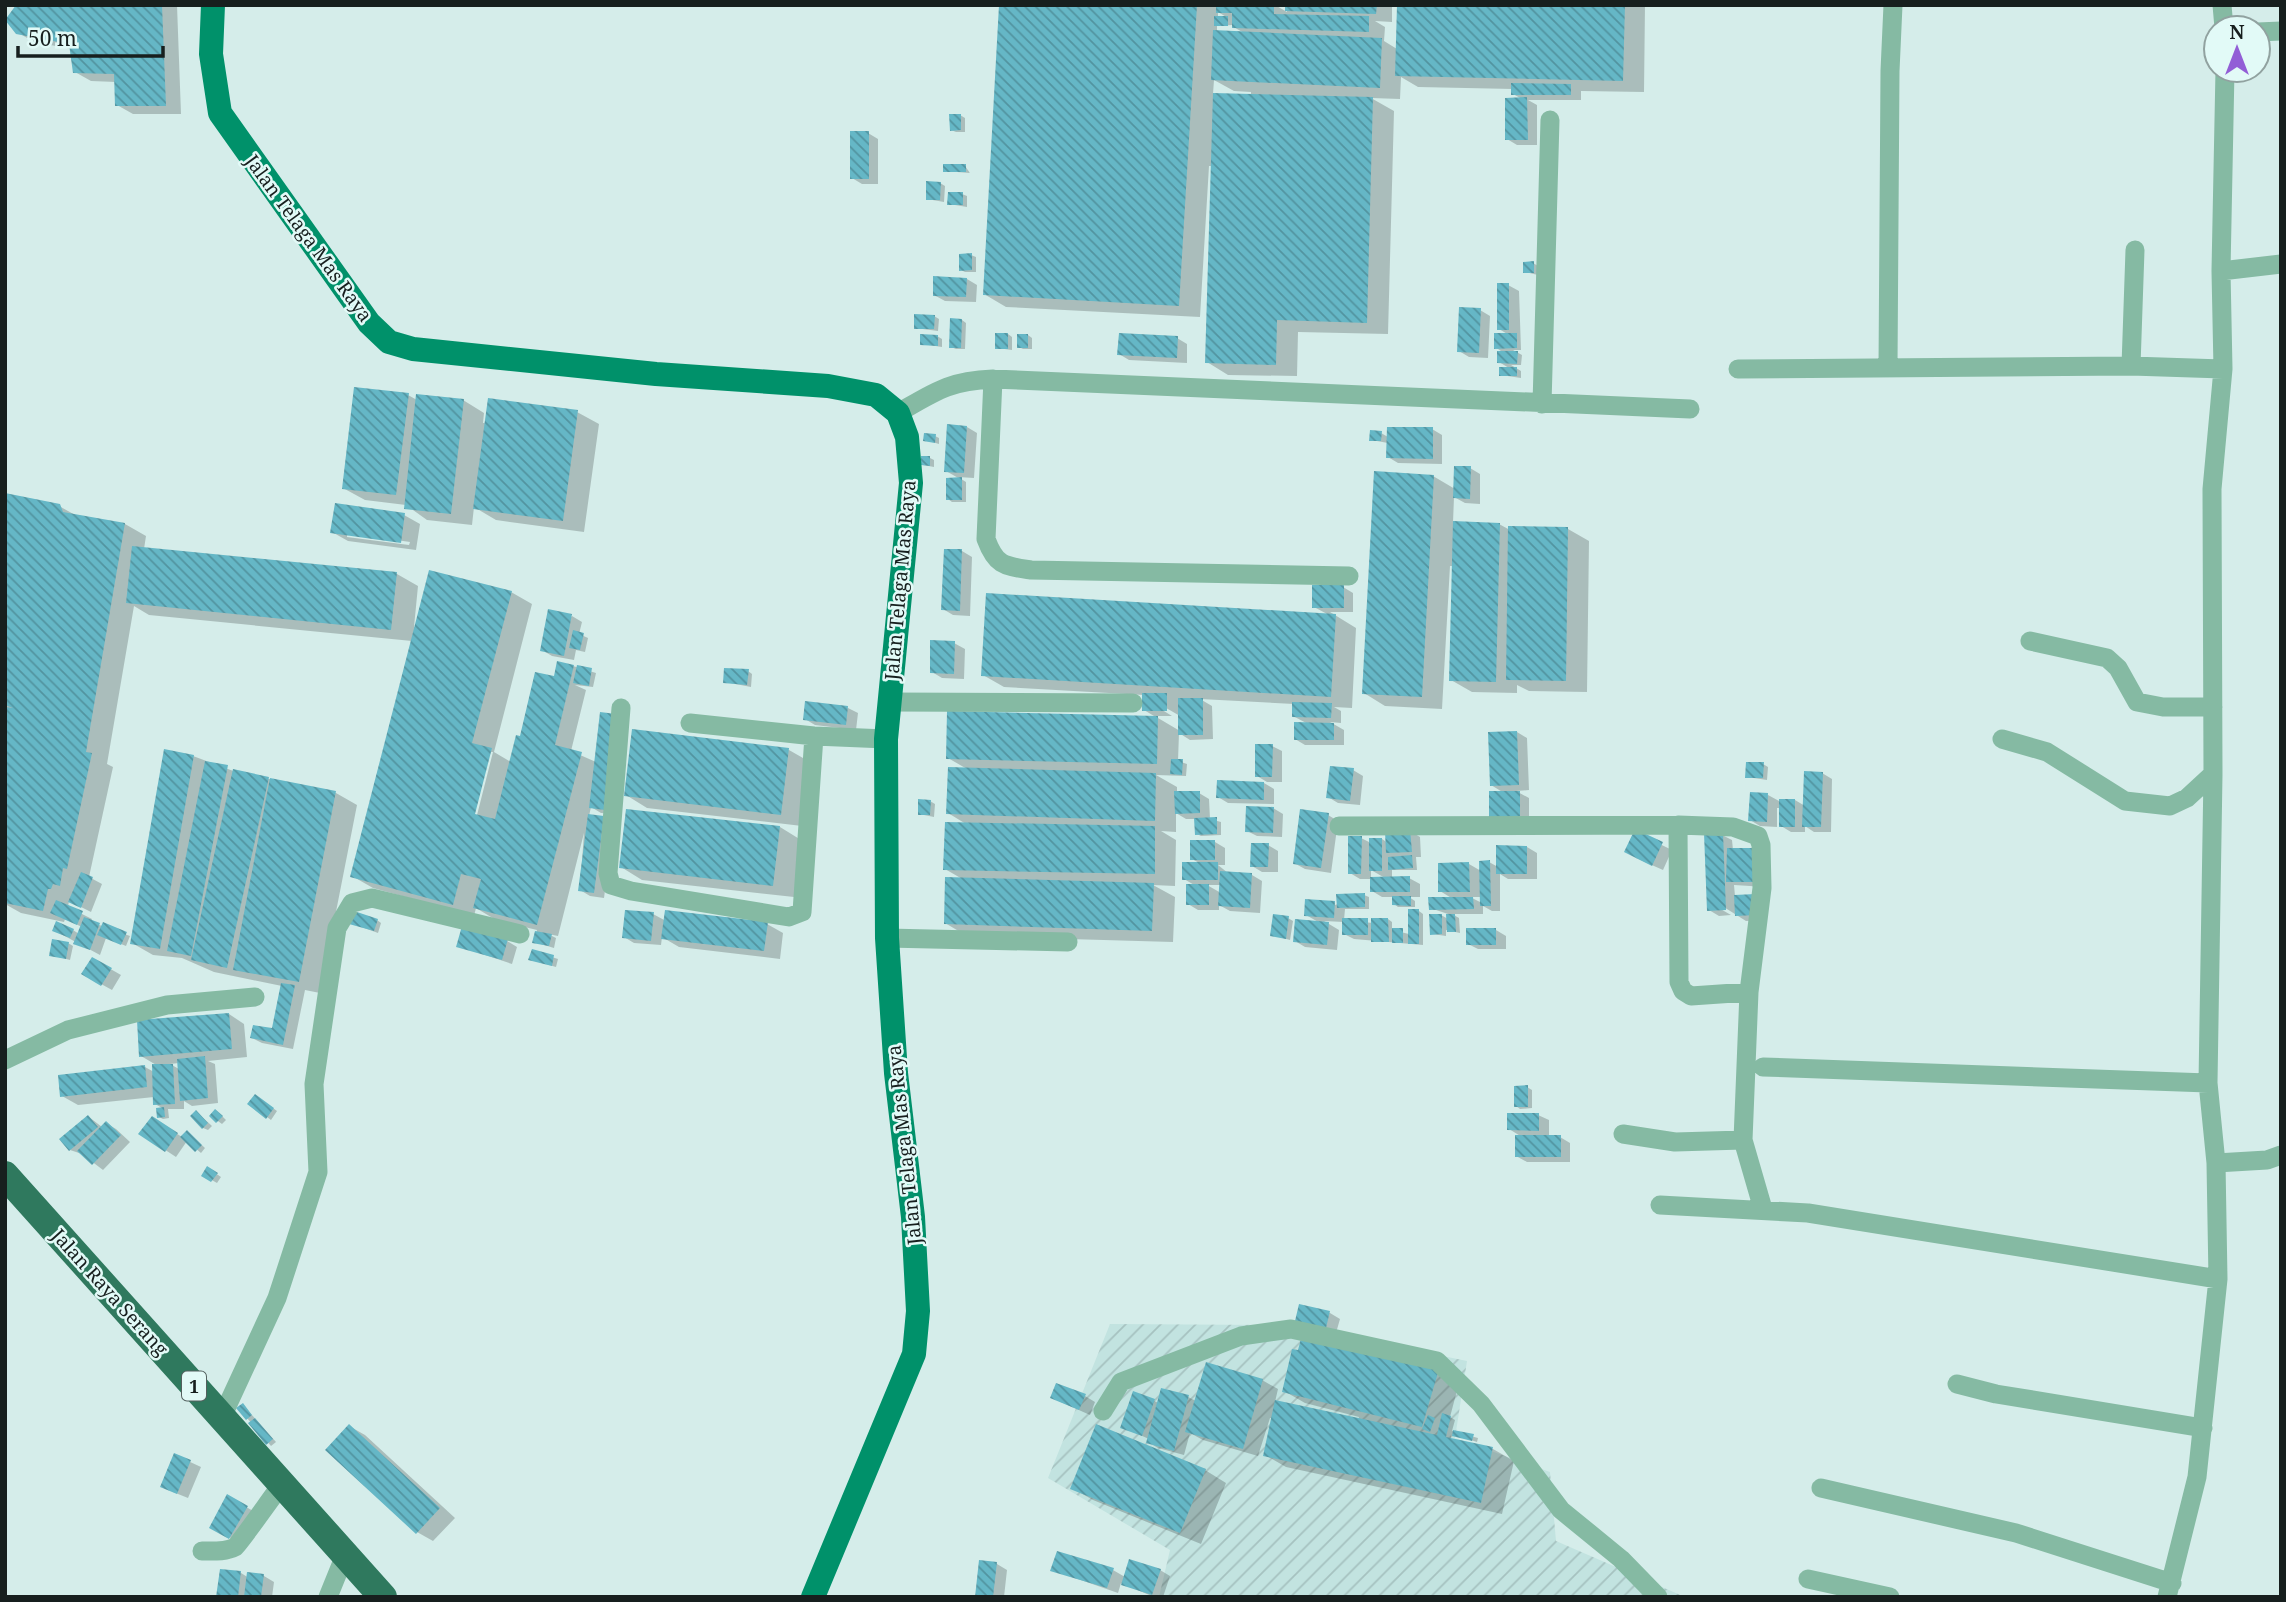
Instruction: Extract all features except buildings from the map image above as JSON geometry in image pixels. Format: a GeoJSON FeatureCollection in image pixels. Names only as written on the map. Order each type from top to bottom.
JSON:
{"type":"FeatureCollection","features":[{"type":"Feature","properties":{"kind":"highway","name":"Jalan Raya Serang"},"geometry":{"type":"LineString","coordinates":[[5,1175],[383,1597]]}},
{"type":"Feature","properties":{"kind":"main road","name":"Jalan Telaga Mas Raya"},"geometry":{"type":"LineString","coordinates":[[213,5],[211,54],[220,113],[369,323],[389,342],[412,349],[629,371],[828,386],[876,395],[898,413],[906,438],[911,483],[886,739],[887,937],[896,1073],[913,1217],[917,1322],[914,1354],[813,1597]]}},
{"type":"Feature","properties":{"kind":"street"},"geometry":{"type":"LineString","coordinates":[[1888,368],[1893,5]]}},
{"type":"Feature","properties":{"kind":"street"},"geometry":{"type":"LineString","coordinates":[[1821,1488],[2016,1533],[2170,1590],[2193,1506],[2218,1279],[2216,1163],[2208,1083],[2213,774],[2212,489],[2224,369],[2221,271],[2225,84]]}},
{"type":"Feature","properties":{"kind":"street"},"geometry":{"type":"LineString","coordinates":[[1542,404],[1550,120]]}},
{"type":"Feature","properties":{"kind":"street"},"geometry":{"type":"LineString","coordinates":[[2131,366],[2136,250]]}},
{"type":"Feature","properties":{"kind":"street"},"geometry":{"type":"LineString","coordinates":[[2221,271],[2281,264]]}},
{"type":"Feature","properties":{"kind":"street"},"geometry":{"type":"LineString","coordinates":[[1738,369],[2131,366],[2224,369]]}},
{"type":"Feature","properties":{"kind":"street"},"geometry":{"type":"LineString","coordinates":[[898,413],[946,385],[960,380],[993,379],[1690,410]]}},
{"type":"Feature","properties":{"kind":"street"},"geometry":{"type":"LineString","coordinates":[[993,379],[986,539],[992,555],[1003,565],[1031,570],[1349,576]]}},
{"type":"Feature","properties":{"kind":"street"},"geometry":{"type":"LineString","coordinates":[[2030,641],[2107,658],[2118,668],[2137,702],[2162,707],[2213,707]]}},
{"type":"Feature","properties":{"kind":"street"},"geometry":{"type":"LineString","coordinates":[[888,702],[1133,703]]}},
{"type":"Feature","properties":{"kind":"street"},"geometry":{"type":"LineString","coordinates":[[621,708],[608,873],[611,885],[631,891],[789,917],[802,912],[814,736]]}},
{"type":"Feature","properties":{"kind":"street"},"geometry":{"type":"LineString","coordinates":[[690,723],[814,736],[886,739]]}},
{"type":"Feature","properties":{"kind":"street"},"geometry":{"type":"LineString","coordinates":[[2002,739],[2047,752],[2125,801],[2170,806],[2187,798],[2213,774]]}},
{"type":"Feature","properties":{"kind":"street"},"geometry":{"type":"LineString","coordinates":[[1678,825],[1679,982],[1683,991],[1691,996],[1749,992]]}},
{"type":"Feature","properties":{"kind":"street"},"geometry":{"type":"LineString","coordinates":[[1339,826],[1678,825],[1733,827],[1758,836],[1761,845],[1762,888],[1749,992],[1743,1140],[1763,1209]]}},
{"type":"Feature","properties":{"kind":"street"},"geometry":{"type":"LineString","coordinates":[[222,1417],[277,1298],[318,1172],[314,1084],[337,928],[352,903],[372,898],[520,934]]}},
{"type":"Feature","properties":{"kind":"street"},"geometry":{"type":"LineString","coordinates":[[887,937],[1068,942]]}},
{"type":"Feature","properties":{"kind":"street"},"geometry":{"type":"LineString","coordinates":[[5,1060],[68,1030],[166,1004],[255,997]]}},
{"type":"Feature","properties":{"kind":"street"},"geometry":{"type":"LineString","coordinates":[[1763,1067],[2208,1083]]}},
{"type":"Feature","properties":{"kind":"street"},"geometry":{"type":"LineString","coordinates":[[1623,1134],[1675,1142],[1743,1140]]}},
{"type":"Feature","properties":{"kind":"street"},"geometry":{"type":"LineString","coordinates":[[2216,1163],[2267,1160],[2281,1155]]}},
{"type":"Feature","properties":{"kind":"street"},"geometry":{"type":"LineString","coordinates":[[1660,1205],[1763,1209],[2218,1279]]}},
{"type":"Feature","properties":{"kind":"street"},"geometry":{"type":"LineString","coordinates":[[1103,1411],[1121,1382],[1241,1336],[1291,1329],[1437,1361],[1481,1404],[1560,1510],[1621,1559],[1658,1597]]}},
{"type":"Feature","properties":{"kind":"street"},"geometry":{"type":"LineString","coordinates":[[1957,1384],[1996,1394],[2203,1428]]}},
{"type":"Feature","properties":{"kind":"street"},"geometry":{"type":"LineString","coordinates":[[202,1551],[231,1549],[238,1545],[249,1525],[282,1484]]}},
{"type":"Feature","properties":{"kind":"street"},"geometry":{"type":"LineString","coordinates":[[328,1597],[345,1555]]}},
{"type":"Feature","properties":{"kind":"street"},"geometry":{"type":"LineString","coordinates":[[1808,1579],[1891,1597]]}},
{"type":"Feature","properties":{"kind":"shaded area"},"geometry":{"type":"Polygon","coordinates":[[[1110,1324],[1292,1325],[1467,1361],[1455,1438],[1550,1472],[1556,1541],[1685,1597],[1159,1597],[1170,1550],[1048,1478],[1110,1324]]]}}]}
